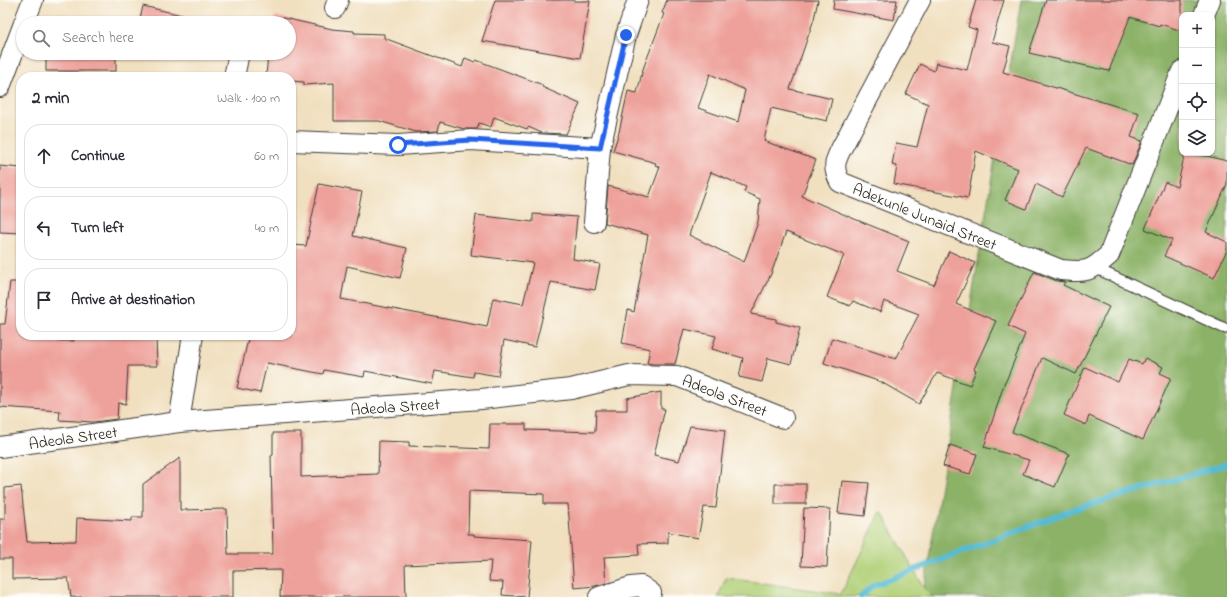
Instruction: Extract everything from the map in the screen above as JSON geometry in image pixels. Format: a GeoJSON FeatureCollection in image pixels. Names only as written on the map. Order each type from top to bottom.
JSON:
{"type":"FeatureCollection","features":[{"type":"Feature","properties":{"kind":"street"},"geometry":{"type":"LineString","coordinates":[[27,16],[33,0]]}},
{"type":"Feature","properties":{"kind":"street"},"geometry":{"type":"LineString","coordinates":[[594,222],[600,148],[626,35],[638,0]]}},
{"type":"Feature","properties":{"kind":"street","name":"Adekunle Junaid Street"},"geometry":{"type":"LineString","coordinates":[[920,0],[836,160],[835,172],[840,182],[1061,270],[1082,272],[1102,262]]}},
{"type":"Feature","properties":{"kind":"street"},"geometry":{"type":"LineString","coordinates":[[1205,12],[1210,0]]}},
{"type":"Feature","properties":{"kind":"street"},"geometry":{"type":"LineString","coordinates":[[0,87],[16,45]]}},
{"type":"Feature","properties":{"kind":"street"},"geometry":{"type":"LineString","coordinates":[[235,72],[238,60]]}},
{"type":"Feature","properties":{"kind":"street"},"geometry":{"type":"LineString","coordinates":[[1102,262],[1179,78]]}},
{"type":"Feature","properties":{"kind":"street"},"geometry":{"type":"LineString","coordinates":[[296,141],[398,145],[471,140],[600,148]]}},
{"type":"Feature","properties":{"kind":"street"},"geometry":{"type":"LineString","coordinates":[[179,422],[192,340]]}},
{"type":"Feature","properties":{"kind":"street","name":"Adeola Street"},"geometry":{"type":"LineString","coordinates":[[0,447],[179,422],[481,399],[571,389],[629,376],[677,376],[783,418]]}},
{"type":"Feature","properties":{"kind":"street"},"geometry":{"type":"LineString","coordinates":[[599,597],[631,587],[641,586],[651,593]]}},
{"type":"Feature","properties":{"kind":"lane"},"geometry":{"type":"LineString","coordinates":[[1102,262],[1224,328]]}},
{"type":"Feature","properties":{"kind":"green space"},"geometry":{"type":"Polygon","coordinates":[[[1021,0],[1227,0],[1227,597],[933,597],[924,588],[1021,0]]]}},
{"type":"Feature","properties":{"kind":"green space"},"geometry":{"type":"Polygon","coordinates":[[[881,511],[924,588],[933,597],[718,597],[726,578],[841,594],[881,511]]]}},
{"type":"Feature","properties":{"kind":"building"},"geometry":{"type":"Polygon","coordinates":[[[495,0],[590,1],[580,58],[482,41],[495,0]]]}},
{"type":"Feature","properties":{"kind":"building"},"geometry":{"type":"Polygon","coordinates":[[[667,0],[818,0],[814,19],[790,89],[832,99],[827,121],[771,108],[764,141],[816,160],[802,196],[909,241],[897,271],[934,285],[949,251],[975,263],[956,304],[996,321],[974,369],[976,370],[970,385],[937,373],[919,404],[881,382],[824,363],[832,338],[896,359],[919,314],[884,301],[880,312],[853,301],[850,306],[827,297],[844,255],[786,232],[771,274],[751,314],[776,319],[776,322],[800,328],[791,364],[768,358],[762,382],[739,377],[743,358],[712,349],[716,336],[684,329],[675,364],[647,363],[650,349],[622,343],[628,310],[634,312],[648,235],[605,223],[608,186],[649,197],[660,167],[655,165],[656,163],[613,151],[619,132],[628,91],[637,93],[643,69],[664,14],[662,13],[667,0]],[[710,74],[698,108],[738,122],[745,90],[710,74]],[[711,172],[689,235],[744,262],[758,222],[760,199],[744,192],[746,187],[711,172]]]}},
{"type":"Feature","properties":{"kind":"building"},"geometry":{"type":"Polygon","coordinates":[[[834,0],[897,0],[894,20],[833,9],[834,0]]]}},
{"type":"Feature","properties":{"kind":"building"},"geometry":{"type":"Polygon","coordinates":[[[976,0],[1004,0],[992,42],[1010,46],[1003,72],[1139,113],[1131,137],[1142,141],[1132,165],[1086,148],[1062,197],[1036,184],[1026,209],[1005,200],[1018,169],[976,151],[968,198],[894,184],[897,166],[892,165],[896,143],[917,147],[928,104],[906,94],[920,64],[934,71],[936,63],[967,70],[977,30],[968,27],[976,0]]]}},
{"type":"Feature","properties":{"kind":"building"},"geometry":{"type":"Polygon","coordinates":[[[1046,0],[1182,0],[1182,12],[1179,12],[1179,30],[1160,24],[1159,26],[1130,17],[1109,71],[1029,53],[1046,0]]]}},
{"type":"Feature","properties":{"kind":"building"},"geometry":{"type":"Polygon","coordinates":[[[143,6],[186,16],[141,16],[143,6]]]}},
{"type":"Feature","properties":{"kind":"building"},"geometry":{"type":"Polygon","coordinates":[[[296,21],[332,29],[354,31],[354,33],[384,34],[384,38],[462,67],[465,58],[475,62],[476,60],[543,85],[542,87],[580,104],[566,134],[542,133],[528,127],[527,129],[494,117],[491,127],[479,123],[477,129],[464,129],[440,122],[438,131],[416,132],[379,121],[334,121],[334,83],[304,85],[304,82],[296,81],[296,72],[266,72],[267,60],[296,60],[296,21]]]}},
{"type":"Feature","properties":{"kind":"building"},"geometry":{"type":"Polygon","coordinates":[[[46,60],[116,60],[116,71],[46,71],[46,60]]]}},
{"type":"Feature","properties":{"kind":"building"},"geometry":{"type":"Polygon","coordinates":[[[1184,156],[1207,156],[1227,161],[1227,184],[1206,232],[1227,242],[1227,250],[1214,278],[1164,256],[1172,240],[1145,229],[1165,182],[1177,187],[1184,156]]]}},
{"type":"Feature","properties":{"kind":"building"},"geometry":{"type":"Polygon","coordinates":[[[0,166],[16,168],[16,233],[0,232],[0,166]]]}},
{"type":"Feature","properties":{"kind":"building"},"geometry":{"type":"Polygon","coordinates":[[[319,184],[362,192],[353,236],[407,248],[400,278],[347,266],[341,299],[487,327],[493,298],[523,304],[533,263],[471,255],[476,215],[533,222],[533,214],[577,217],[573,259],[600,264],[595,290],[551,282],[535,347],[504,340],[498,376],[474,372],[473,377],[435,371],[432,384],[365,371],[364,377],[324,370],[323,374],[267,363],[260,393],[237,388],[248,340],[296,340],[296,245],[306,246],[319,184]]]}},
{"type":"Feature","properties":{"kind":"building"},"geometry":{"type":"Polygon","coordinates":[[[1034,272],[1057,281],[1065,282],[1063,285],[1109,307],[1076,374],[1042,358],[1012,432],[1069,454],[1055,487],[1023,474],[1029,460],[984,447],[1005,381],[1025,334],[1008,326],[1034,272]]]}},
{"type":"Feature","properties":{"kind":"building"},"geometry":{"type":"Polygon","coordinates":[[[10,282],[16,282],[16,340],[156,340],[157,366],[128,366],[126,404],[118,403],[117,419],[93,422],[59,420],[60,411],[0,407],[0,324],[5,324],[10,282]]]}},
{"type":"Feature","properties":{"kind":"building"},"geometry":{"type":"Polygon","coordinates":[[[1145,358],[1163,367],[1160,373],[1171,378],[1143,440],[1089,416],[1086,425],[1064,415],[1085,367],[1118,382],[1129,359],[1142,364],[1145,358]]]}},
{"type":"Feature","properties":{"kind":"building"},"geometry":{"type":"Polygon","coordinates":[[[661,392],[661,409],[665,409],[654,455],[679,461],[690,426],[725,430],[716,508],[704,507],[698,538],[668,532],[668,543],[638,544],[639,555],[604,557],[606,583],[595,586],[574,588],[568,504],[544,504],[544,494],[469,491],[468,534],[474,534],[474,536],[532,540],[527,597],[502,595],[503,582],[489,581],[491,561],[405,565],[406,597],[280,597],[281,570],[233,571],[233,597],[71,597],[68,578],[12,579],[12,559],[0,559],[0,519],[5,519],[5,488],[21,486],[27,542],[76,541],[77,518],[132,521],[132,517],[143,517],[143,484],[180,458],[180,510],[227,509],[228,554],[273,554],[271,456],[273,455],[273,433],[301,433],[301,477],[378,474],[379,441],[409,442],[409,446],[489,449],[490,424],[526,424],[526,430],[595,432],[596,410],[627,410],[627,398],[661,392]]]}},
{"type":"Feature","properties":{"kind":"building"},"geometry":{"type":"Polygon","coordinates":[[[950,445],[977,454],[970,474],[943,466],[950,445]]]}},
{"type":"Feature","properties":{"kind":"building"},"geometry":{"type":"Polygon","coordinates":[[[842,481],[869,483],[865,516],[838,513],[842,481]]]}},
{"type":"Feature","properties":{"kind":"building"},"geometry":{"type":"Polygon","coordinates":[[[775,484],[806,484],[806,504],[775,504],[775,484]]]}},
{"type":"Feature","properties":{"kind":"building"},"geometry":{"type":"Polygon","coordinates":[[[804,508],[830,509],[827,567],[801,566],[804,508]]]}},
{"type":"Feature","properties":{"kind":"waterway"},"geometry":{"type":"LineString","coordinates":[[861,597],[872,586],[1075,509],[1227,464]]}},
{"type":"Feature","properties":{"kind":"route"},"geometry":{"type":"LineString","coordinates":[[398,145],[471,140],[600,148],[626,35]]}}]}
